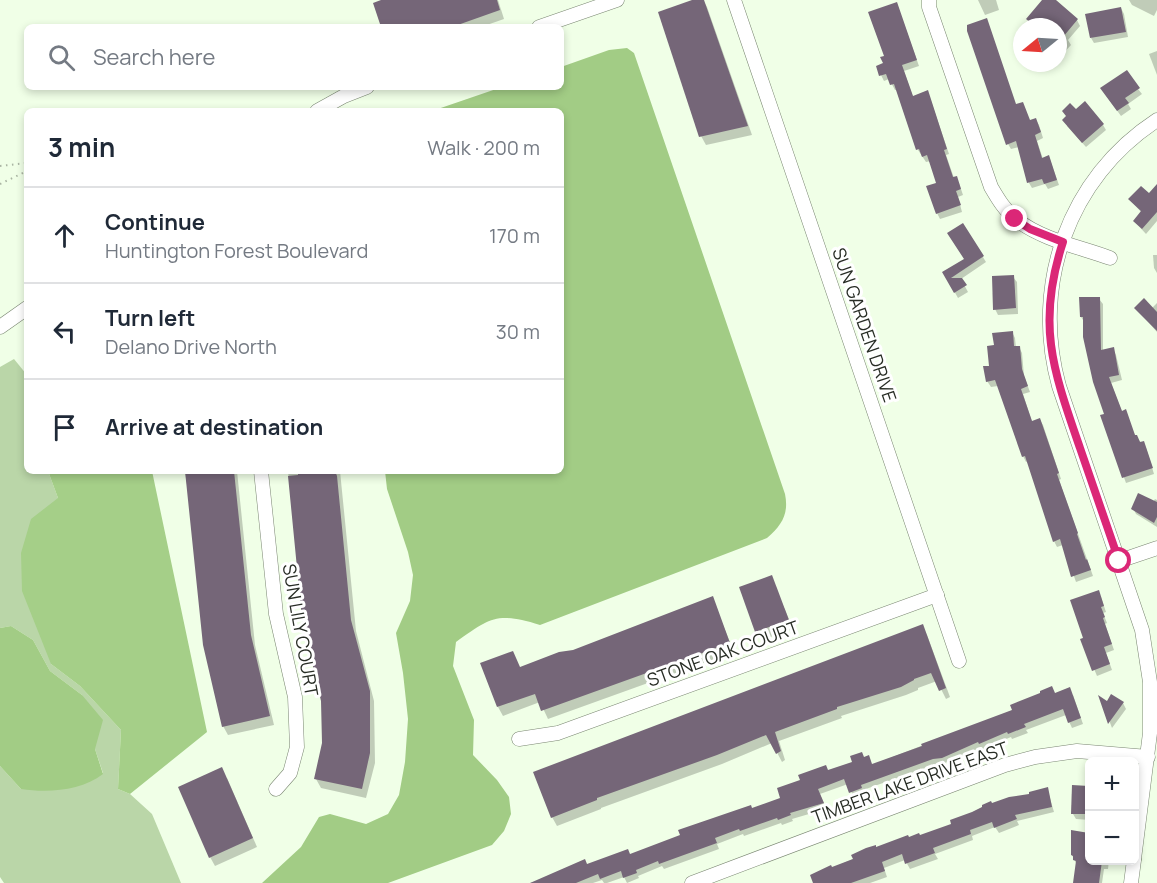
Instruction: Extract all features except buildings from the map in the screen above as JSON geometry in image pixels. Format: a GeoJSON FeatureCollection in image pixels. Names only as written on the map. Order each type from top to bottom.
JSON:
{"type":"FeatureCollection","features":[{"type":"Feature","properties":{"kind":"street"},"geometry":{"type":"LineString","coordinates":[[548,24],[617,0]]}},
{"type":"Feature","properties":{"kind":"street","name":"SUN GARDEN DRIVE"},"geometry":{"type":"LineString","coordinates":[[734,0],[959,661]]}},
{"type":"Feature","properties":{"kind":"street"},"geometry":{"type":"LineString","coordinates":[[929,0],[929,7],[991,187],[1002,206],[1030,229],[1110,258]]}},
{"type":"Feature","properties":{"kind":"street"},"geometry":{"type":"LineString","coordinates":[[322,108],[359,90]]}},
{"type":"Feature","properties":{"kind":"street"},"geometry":{"type":"LineString","coordinates":[[1139,823],[1148,757],[1150,702],[1148,663],[1142,630],[1054,369],[1049,328],[1050,291],[1055,266],[1079,203],[1092,182],[1123,146],[1157,120]]}},
{"type":"Feature","properties":{"kind":"street"},"geometry":{"type":"LineString","coordinates":[[0,327],[24,311]]}},
{"type":"Feature","properties":{"kind":"street","name":"SUN LILY COURT"},"geometry":{"type":"LineString","coordinates":[[261,474],[276,614],[295,697],[297,747],[290,773],[276,789]]}},
{"type":"Feature","properties":{"kind":"street"},"geometry":{"type":"LineString","coordinates":[[1119,561],[1157,548]]}},
{"type":"Feature","properties":{"kind":"street","name":"STONE OAK COURT"},"geometry":{"type":"LineString","coordinates":[[519,739],[558,733],[937,595]]}},
{"type":"Feature","properties":{"kind":"street","name":"TIMBER LAKE DRIVE EAST"},"geometry":{"type":"LineString","coordinates":[[692,883],[1005,765],[1035,757],[1077,751],[1148,757]]}},
{"type":"Feature","properties":{"kind":"street"},"geometry":{"type":"LineString","coordinates":[[1131,883],[1133,865]]}},
{"type":"Feature","properties":{"kind":"street"},"geometry":{"type":"LineString","coordinates":[[729,869],[734,883]]}},
{"type":"Feature","properties":{"kind":"path"},"geometry":{"type":"LineString","coordinates":[[0,166],[24,163]]}},
{"type":"Feature","properties":{"kind":"path"},"geometry":{"type":"LineString","coordinates":[[0,184],[24,172]]}},
{"type":"Feature","properties":{"kind":"shaded area"},"geometry":{"type":"Polygon","coordinates":[[[627,48],[634,53],[785,494],[786,507],[783,519],[767,538],[540,625],[514,619],[495,619],[456,642],[453,666],[474,720],[473,755],[497,780],[509,797],[511,814],[504,831],[492,845],[388,883],[262,883],[301,847],[319,817],[330,814],[366,824],[388,814],[399,795],[405,762],[408,719],[396,633],[410,601],[413,575],[408,552],[387,489],[385,474],[564,474],[564,108],[441,108],[493,90],[564,90],[564,66],[609,50],[627,48]]]}},
{"type":"Feature","properties":{"kind":"shaded area"},"geometry":{"type":"Polygon","coordinates":[[[14,359],[24,371],[24,474],[49,474],[58,498],[51,664],[80,686],[121,730],[118,789],[130,794],[152,814],[181,883],[4,883],[0,877],[0,766],[21,789],[103,773],[82,695],[50,671],[33,640],[11,626],[0,628],[0,367],[14,359]]]}},
{"type":"Feature","properties":{"kind":"shaded area"},"geometry":{"type":"Polygon","coordinates":[[[49,474],[153,474],[207,732],[130,794],[118,789],[121,730],[80,686],[51,664],[22,591],[21,553],[31,519],[58,498],[49,474]]]}},
{"type":"Feature","properties":{"kind":"shaded area"},"geometry":{"type":"Polygon","coordinates":[[[11,626],[33,640],[50,671],[82,695],[103,720],[95,749],[103,774],[94,780],[64,789],[42,791],[21,789],[0,766],[0,628],[11,626]]]}},
{"type":"Feature","properties":{"kind":"route"},"geometry":{"type":"LineString","coordinates":[[1015,219],[1030,229],[1063,242],[1050,291],[1050,346],[1054,369],[1119,561]]}}]}
